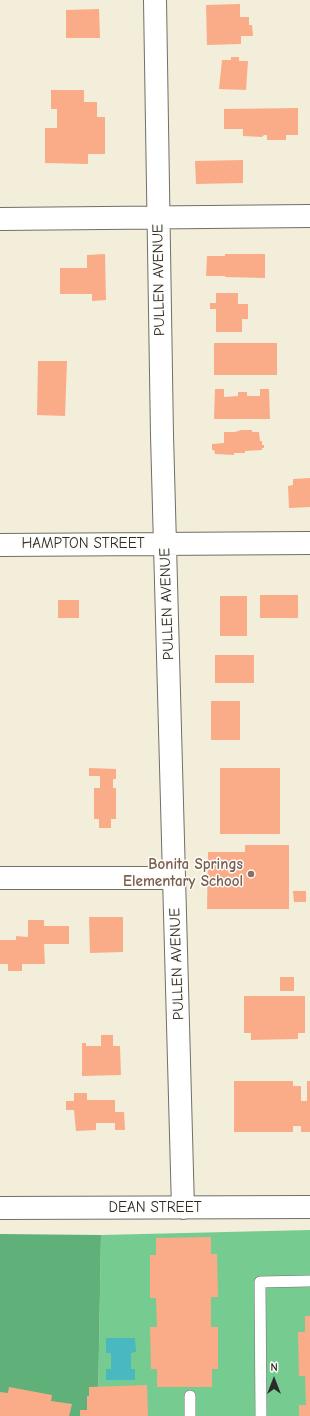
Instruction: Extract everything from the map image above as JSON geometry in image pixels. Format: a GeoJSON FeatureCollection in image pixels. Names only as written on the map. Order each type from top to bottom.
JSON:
{"type":"FeatureCollection","features":[{"type":"Feature","properties":{"kind":"street","name":"PULLEN AVENUE"},"geometry":{"type":"LineString","coordinates":[[155,0],[165,544],[183,1208]]}},
{"type":"Feature","properties":{"kind":"street"},"geometry":{"type":"LineString","coordinates":[[0,219],[310,216]]}},
{"type":"Feature","properties":{"kind":"street","name":"HAMPTON STREET"},"geometry":{"type":"LineString","coordinates":[[0,545],[310,543]]}},
{"type":"Feature","properties":{"kind":"street"},"geometry":{"type":"LineString","coordinates":[[0,878],[174,878]]}},
{"type":"Feature","properties":{"kind":"street","name":"DEAN STREET"},"geometry":{"type":"LineString","coordinates":[[0,1208],[310,1207]]}},
{"type":"Feature","properties":{"kind":"lane"},"geometry":{"type":"LineString","coordinates":[[261,1416],[260,1282],[310,1281]]}},
{"type":"Feature","properties":{"kind":"lane"},"geometry":{"type":"LineString","coordinates":[[190,1396],[190,1416]]}},
{"type":"Feature","properties":{"kind":"green space"},"geometry":{"type":"Polygon","coordinates":[[[310,1230],[310,1416],[93,1416],[98,1403],[101,1235],[310,1230]]]}},
{"type":"Feature","properties":{"kind":"green space"},"geometry":{"type":"Polygon","coordinates":[[[0,1234],[101,1235],[98,1403],[93,1416],[0,1416],[0,1234]]]}},
{"type":"Feature","properties":{"kind":"water"},"geometry":{"type":"Polygon","coordinates":[[[106,1338],[135,1338],[136,1352],[131,1353],[131,1369],[135,1369],[135,1380],[106,1380],[106,1369],[111,1369],[111,1353],[106,1353],[106,1338]]]}},
{"type":"Feature","properties":{"kind":"building"},"geometry":{"type":"Polygon","coordinates":[[[240,4],[240,17],[249,17],[249,25],[252,25],[253,36],[241,36],[241,44],[207,45],[206,5],[240,4]]]}},
{"type":"Feature","properties":{"kind":"building"},"geometry":{"type":"Polygon","coordinates":[[[99,9],[100,38],[66,38],[66,10],[99,9]]]}},
{"type":"Feature","properties":{"kind":"building"},"geometry":{"type":"Polygon","coordinates":[[[231,57],[239,57],[239,61],[248,61],[246,90],[219,89],[222,60],[231,60],[231,57]]]}},
{"type":"Feature","properties":{"kind":"building"},"geometry":{"type":"Polygon","coordinates":[[[51,90],[84,90],[84,102],[97,102],[97,117],[105,117],[105,154],[88,154],[88,164],[45,163],[45,128],[57,128],[57,109],[51,109],[51,90]]]}},
{"type":"Feature","properties":{"kind":"building"},"geometry":{"type":"Polygon","coordinates":[[[298,108],[298,135],[286,135],[286,140],[267,140],[267,135],[262,137],[243,136],[243,129],[224,129],[224,109],[298,108]]]}},
{"type":"Feature","properties":{"kind":"building"},"geometry":{"type":"Polygon","coordinates":[[[243,160],[243,183],[196,184],[195,161],[243,160]]]}},
{"type":"Feature","properties":{"kind":"building"},"geometry":{"type":"Polygon","coordinates":[[[105,254],[106,300],[92,301],[92,294],[60,294],[60,268],[87,268],[87,255],[105,254]]]}},
{"type":"Feature","properties":{"kind":"building"},"geometry":{"type":"Polygon","coordinates":[[[225,254],[265,254],[265,278],[206,276],[207,256],[225,256],[225,254]]]}},
{"type":"Feature","properties":{"kind":"building"},"geometry":{"type":"Polygon","coordinates":[[[216,293],[238,293],[238,304],[248,304],[248,319],[242,319],[242,332],[216,332],[216,309],[210,309],[210,303],[216,303],[216,293]]]}},
{"type":"Feature","properties":{"kind":"building"},"geometry":{"type":"Polygon","coordinates":[[[214,343],[277,343],[277,375],[214,375],[214,343]]]}},
{"type":"Feature","properties":{"kind":"building"},"geometry":{"type":"Polygon","coordinates":[[[38,361],[67,361],[65,416],[37,415],[38,361]]]}},
{"type":"Feature","properties":{"kind":"building"},"geometry":{"type":"Polygon","coordinates":[[[215,389],[224,389],[224,397],[238,396],[238,392],[247,392],[247,396],[260,396],[260,389],[269,389],[270,419],[214,419],[215,389]]]}},
{"type":"Feature","properties":{"kind":"building"},"geometry":{"type":"Polygon","coordinates":[[[241,430],[252,430],[252,432],[259,432],[260,441],[262,441],[264,448],[262,448],[262,450],[245,451],[245,453],[234,453],[234,455],[215,454],[214,450],[212,450],[212,444],[224,443],[224,432],[235,432],[241,430]]]}},
{"type":"Feature","properties":{"kind":"building"},"geometry":{"type":"Polygon","coordinates":[[[310,478],[310,507],[289,508],[288,486],[293,485],[293,479],[310,478]]]}},
{"type":"Feature","properties":{"kind":"building"},"geometry":{"type":"Polygon","coordinates":[[[260,595],[298,595],[298,618],[260,618],[260,595]]]}},
{"type":"Feature","properties":{"kind":"building"},"geometry":{"type":"Polygon","coordinates":[[[220,596],[247,596],[247,636],[220,636],[220,596]]]}},
{"type":"Feature","properties":{"kind":"building"},"geometry":{"type":"Polygon","coordinates":[[[58,600],[79,600],[79,618],[58,618],[58,600]]]}},
{"type":"Feature","properties":{"kind":"building"},"geometry":{"type":"Polygon","coordinates":[[[215,655],[254,655],[254,683],[215,683],[215,655]]]}},
{"type":"Feature","properties":{"kind":"building"},"geometry":{"type":"Polygon","coordinates":[[[211,701],[240,701],[240,740],[211,740],[211,701]]]}},
{"type":"Feature","properties":{"kind":"building"},"geometry":{"type":"Polygon","coordinates":[[[89,768],[116,769],[116,779],[113,779],[113,788],[116,788],[116,819],[111,819],[111,828],[99,828],[99,819],[94,819],[94,788],[100,788],[100,776],[89,776],[89,768]]]}},
{"type":"Feature","properties":{"kind":"building"},"geometry":{"type":"Polygon","coordinates":[[[220,768],[280,768],[280,834],[220,834],[220,768]]]}},
{"type":"Feature","properties":{"kind":"building"},"geometry":{"type":"Polygon","coordinates":[[[245,845],[289,845],[289,909],[207,909],[208,852],[245,852],[245,845]]]}},
{"type":"Feature","properties":{"kind":"building"},"geometry":{"type":"Polygon","coordinates":[[[293,891],[306,891],[306,902],[294,902],[293,891]]]}},
{"type":"Feature","properties":{"kind":"building"},"geometry":{"type":"Polygon","coordinates":[[[89,917],[123,917],[123,952],[90,953],[89,917]]]}},
{"type":"Feature","properties":{"kind":"building"},"geometry":{"type":"Polygon","coordinates":[[[28,920],[44,920],[44,926],[69,926],[69,944],[44,944],[45,964],[22,964],[22,971],[8,971],[8,964],[0,964],[0,940],[16,940],[16,936],[28,937],[28,920]]]}},
{"type":"Feature","properties":{"kind":"building"},"geometry":{"type":"Polygon","coordinates":[[[280,977],[294,977],[294,991],[280,991],[280,977]]]}},
{"type":"Feature","properties":{"kind":"building"},"geometry":{"type":"Polygon","coordinates":[[[244,996],[305,996],[305,1033],[298,1033],[298,1039],[251,1040],[251,1033],[244,1033],[244,996]]]}},
{"type":"Feature","properties":{"kind":"building"},"geometry":{"type":"Polygon","coordinates":[[[101,1035],[113,1035],[113,1046],[120,1046],[121,1075],[82,1076],[82,1043],[86,1043],[86,1046],[101,1046],[101,1035]]]}},
{"type":"Feature","properties":{"kind":"building"},"geometry":{"type":"Polygon","coordinates":[[[234,1081],[293,1081],[293,1086],[301,1086],[301,1101],[307,1101],[307,1081],[310,1081],[310,1132],[301,1132],[301,1126],[293,1126],[293,1132],[234,1132],[234,1081]]]}},
{"type":"Feature","properties":{"kind":"building"},"geometry":{"type":"Polygon","coordinates":[[[74,1093],[87,1093],[87,1100],[115,1100],[115,1112],[124,1112],[125,1130],[115,1130],[115,1123],[96,1123],[96,1130],[76,1131],[74,1110],[66,1110],[66,1101],[74,1101],[74,1093]]]}},
{"type":"Feature","properties":{"kind":"building"},"geometry":{"type":"Polygon","coordinates":[[[211,1237],[211,1254],[217,1254],[218,1297],[211,1297],[211,1327],[218,1327],[218,1369],[212,1369],[212,1387],[157,1387],[157,1369],[151,1369],[150,1327],[157,1327],[156,1298],[150,1298],[150,1255],[156,1255],[156,1238],[211,1237]]]}},
{"type":"Feature","properties":{"kind":"building"},"geometry":{"type":"Polygon","coordinates":[[[305,1316],[310,1316],[310,1416],[299,1416],[299,1405],[306,1405],[305,1376],[299,1376],[298,1332],[305,1332],[305,1316]]]}},
{"type":"Feature","properties":{"kind":"building"},"geometry":{"type":"Polygon","coordinates":[[[147,1385],[148,1416],[80,1416],[80,1410],[87,1410],[87,1396],[89,1396],[89,1387],[147,1385]]]}},
{"type":"Feature","properties":{"kind":"building"},"geometry":{"type":"Polygon","coordinates":[[[9,1387],[52,1395],[51,1401],[72,1404],[69,1416],[0,1416],[0,1392],[8,1393],[9,1387]]]}},
{"type":"Feature","properties":{"kind":"place","name":"Bonita Springs Elementary School"},"geometry":{"type":"Point","coordinates":[251,874]}}]}
